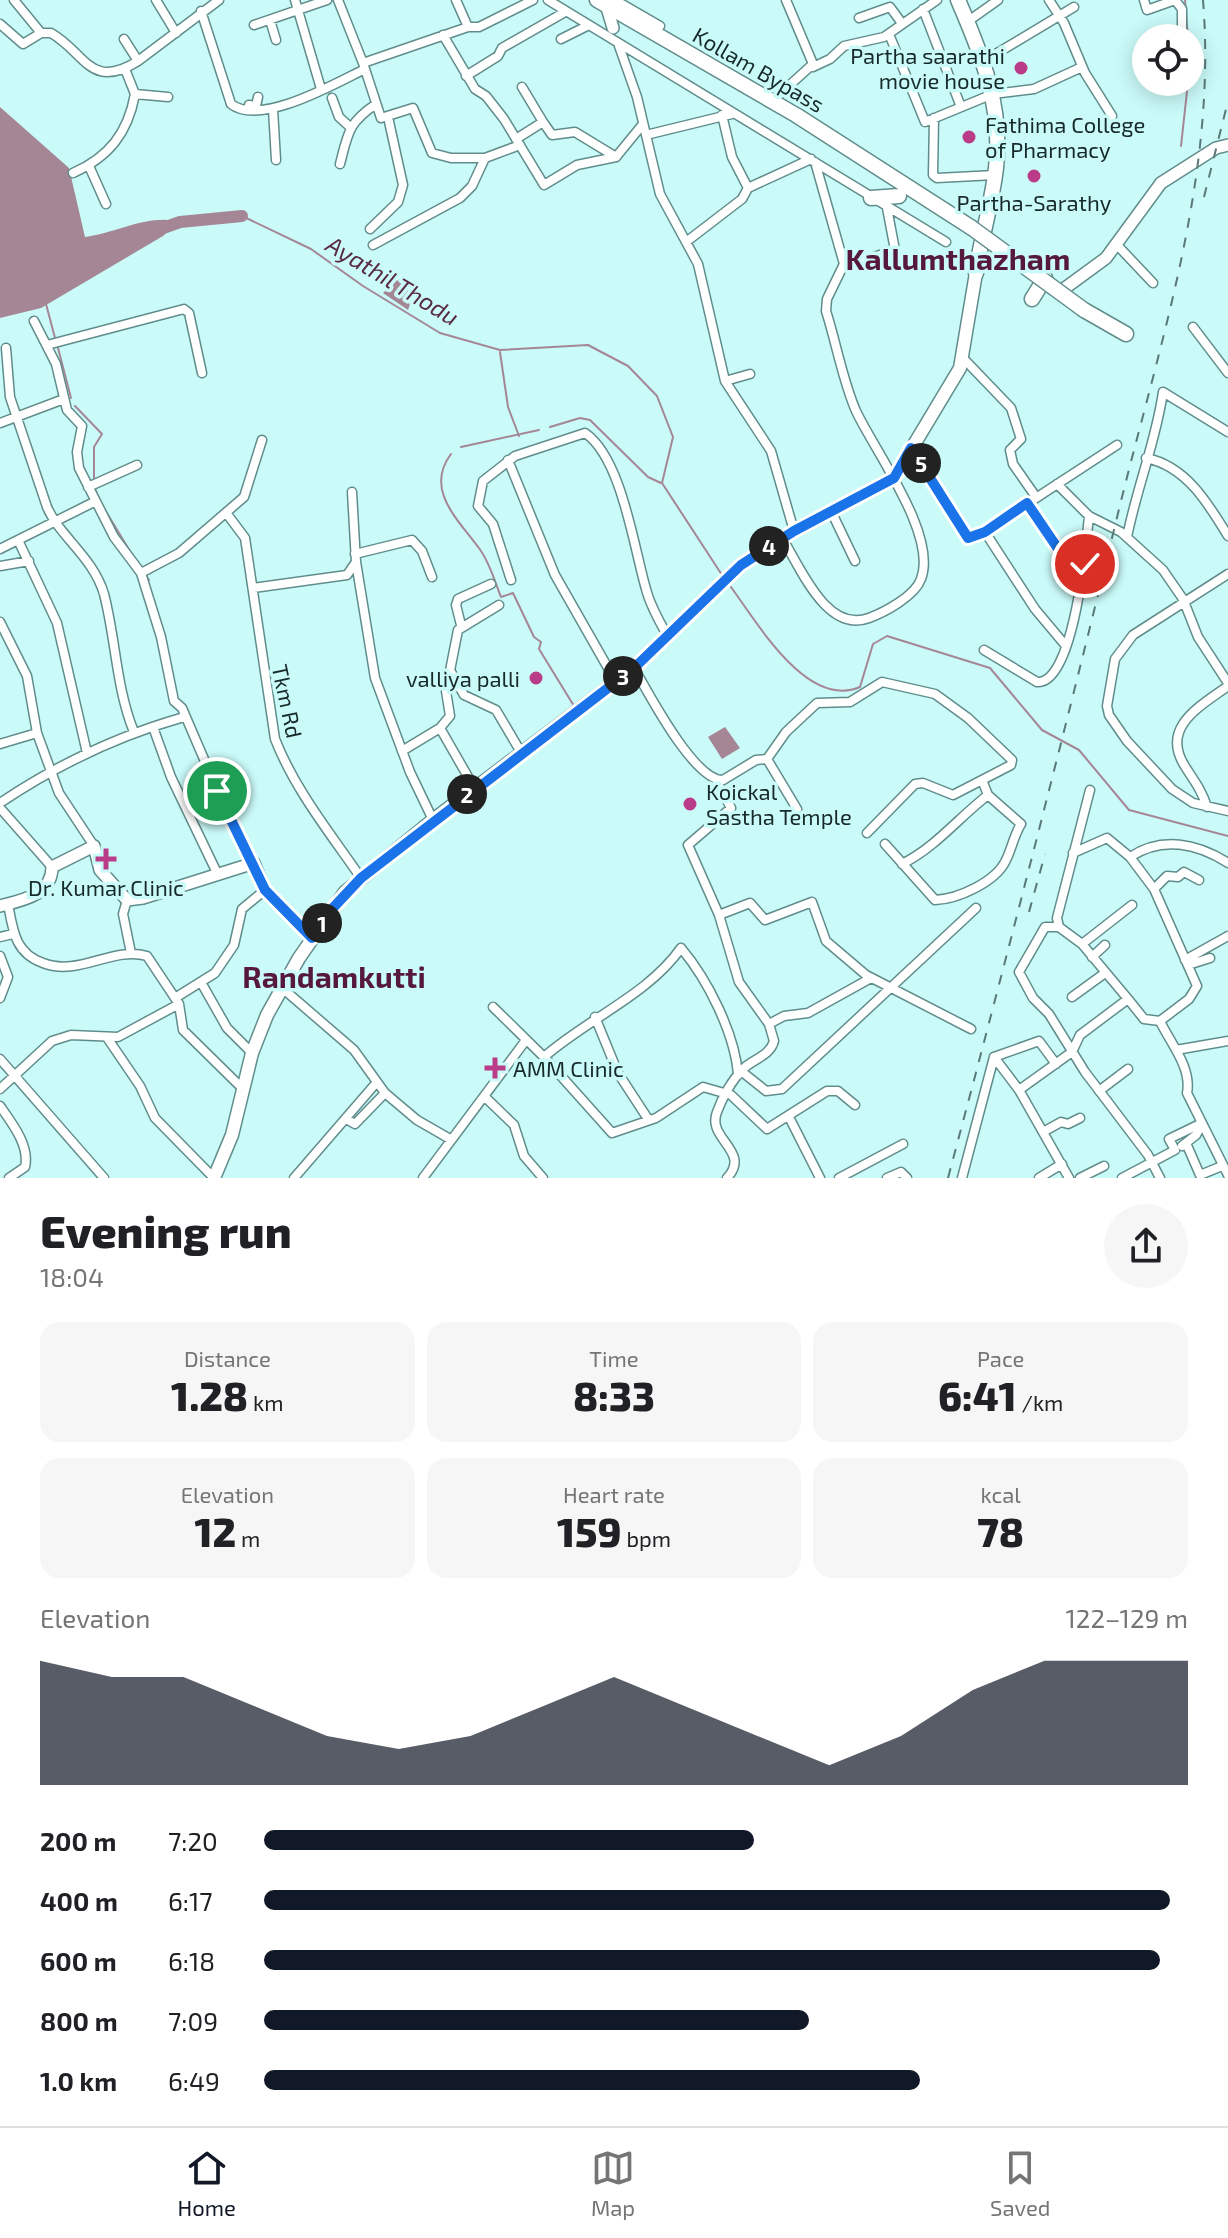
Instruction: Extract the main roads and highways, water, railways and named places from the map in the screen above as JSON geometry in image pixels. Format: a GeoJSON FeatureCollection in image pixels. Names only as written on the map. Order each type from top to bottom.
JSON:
{"type":"FeatureCollection","features":[{"type":"Feature","properties":{"kind":"highway"},"geometry":{"type":"LineString","coordinates":[[958,0],[984,61],[993,94],[998,143],[976,273]]}},
{"type":"Feature","properties":{"kind":"highway","name":"Kollam Bypass"},"geometry":{"type":"LineString","coordinates":[[606,2],[896,178],[1045,278],[1084,310],[1126,334]]}},
{"type":"Feature","properties":{"kind":"highway"},"geometry":{"type":"LineString","coordinates":[[871,198],[899,196]]}},
{"type":"Feature","properties":{"kind":"highway"},"geometry":{"type":"LineString","coordinates":[[919,214],[926,199]]}},
{"type":"Feature","properties":{"kind":"highway"},"geometry":{"type":"LineString","coordinates":[[1032,299],[1045,278]]}},
{"type":"Feature","properties":{"kind":"main road"},"geometry":{"type":"LineString","coordinates":[[217,1176],[244,1090],[252,1053],[281,987],[338,901],[361,878],[433,820],[634,668],[741,565],[794,531],[894,478],[956,378],[963,358],[976,273]]}},
{"type":"Feature","properties":{"kind":"waterway"},"geometry":{"type":"LineString","coordinates":[[1185,0],[1187,24]]}},
{"type":"Feature","properties":{"kind":"waterway"},"geometry":{"type":"LineString","coordinates":[[1181,146],[1186,96]]}},
{"type":"Feature","properties":{"kind":"waterway","name":"Ayathil Thodu"},"geometry":{"type":"LineString","coordinates":[[242,216],[311,249],[363,286],[440,333],[500,350],[588,345],[628,366],[657,396],[673,437],[662,483],[722,575]]}},
{"type":"Feature","properties":{"kind":"waterway"},"geometry":{"type":"LineString","coordinates":[[166,227],[180,222],[242,216]]}},
{"type":"Feature","properties":{"kind":"waterway"},"geometry":{"type":"LineString","coordinates":[[46,304],[55,338]]}},
{"type":"Feature","properties":{"kind":"waterway"},"geometry":{"type":"LineString","coordinates":[[58,348],[71,398]]}},
{"type":"Feature","properties":{"kind":"waterway"},"geometry":{"type":"LineString","coordinates":[[500,352],[508,407],[519,436]]}},
{"type":"Feature","properties":{"kind":"waterway"},"geometry":{"type":"LineString","coordinates":[[75,406],[102,434],[94,447],[94,480]]}},
{"type":"Feature","properties":{"kind":"waterway"},"geometry":{"type":"LineString","coordinates":[[550,427],[580,418],[590,420],[648,477],[661,483]]}},
{"type":"Feature","properties":{"kind":"waterway"},"geometry":{"type":"LineString","coordinates":[[461,447],[539,430]]}},
{"type":"Feature","properties":{"kind":"waterway"},"geometry":{"type":"LineString","coordinates":[[451,454],[443,468],[441,481],[448,506],[484,556],[501,597],[513,593],[534,637],[541,642],[539,649],[574,706]]}},
{"type":"Feature","properties":{"kind":"waterway"},"geometry":{"type":"LineString","coordinates":[[94,486],[99,499]]}},
{"type":"Feature","properties":{"kind":"waterway"},"geometry":{"type":"LineString","coordinates":[[102,505],[136,561]]}},
{"type":"Feature","properties":{"kind":"waterway","name":"Ayathil Thodu"},"geometry":{"type":"LineString","coordinates":[[728,583],[784,658],[821,686],[840,691],[860,687],[873,644],[887,636],[990,668],[1042,730],[1079,750],[1129,810],[1228,836]]}},
{"type":"Feature","properties":{"kind":"railway"},"geometry":{"type":"LineString","coordinates":[[948,1178],[1015,925],[1183,253],[1202,127],[1205,64],[1203,0]]}},
{"type":"Feature","properties":{"kind":"railway"},"geometry":{"type":"LineString","coordinates":[[1204,197],[1228,101]]}},
{"type":"Feature","properties":{"kind":"railway"},"geometry":{"type":"LineString","coordinates":[[1029,912],[1045,854]]}},
{"type":"Feature","properties":{"kind":"place","name":"Partha saarathi movie house"},"geometry":{"type":"Point","coordinates":[1021,68]}},
{"type":"Feature","properties":{"kind":"place","name":"Fathima College of Pharmacy"},"geometry":{"type":"Point","coordinates":[969,137]}},
{"type":"Feature","properties":{"kind":"place","name":"Partha-Sarathy"},"geometry":{"type":"Point","coordinates":[1034,176]}},
{"type":"Feature","properties":{"kind":"place","name":"valliya palli"},"geometry":{"type":"Point","coordinates":[536,678]}},
{"type":"Feature","properties":{"kind":"place","name":"Koickal Sastha Temple"},"geometry":{"type":"Point","coordinates":[690,804]}},
{"type":"Feature","properties":{"kind":"place","name":"Dr. Kumar Clinic"},"geometry":{"type":"Point","coordinates":[106,859]}},
{"type":"Feature","properties":{"kind":"place","name":"AMM Clinic"},"geometry":{"type":"Point","coordinates":[495,1068]}},
{"type":"Feature","properties":{"kind":"district","name":"Kallumthazham"},"geometry":{"type":"Point","coordinates":[958,258]}},
{"type":"Feature","properties":{"kind":"district","name":"Randamkutti"},"geometry":{"type":"Point","coordinates":[334,976]}}]}
